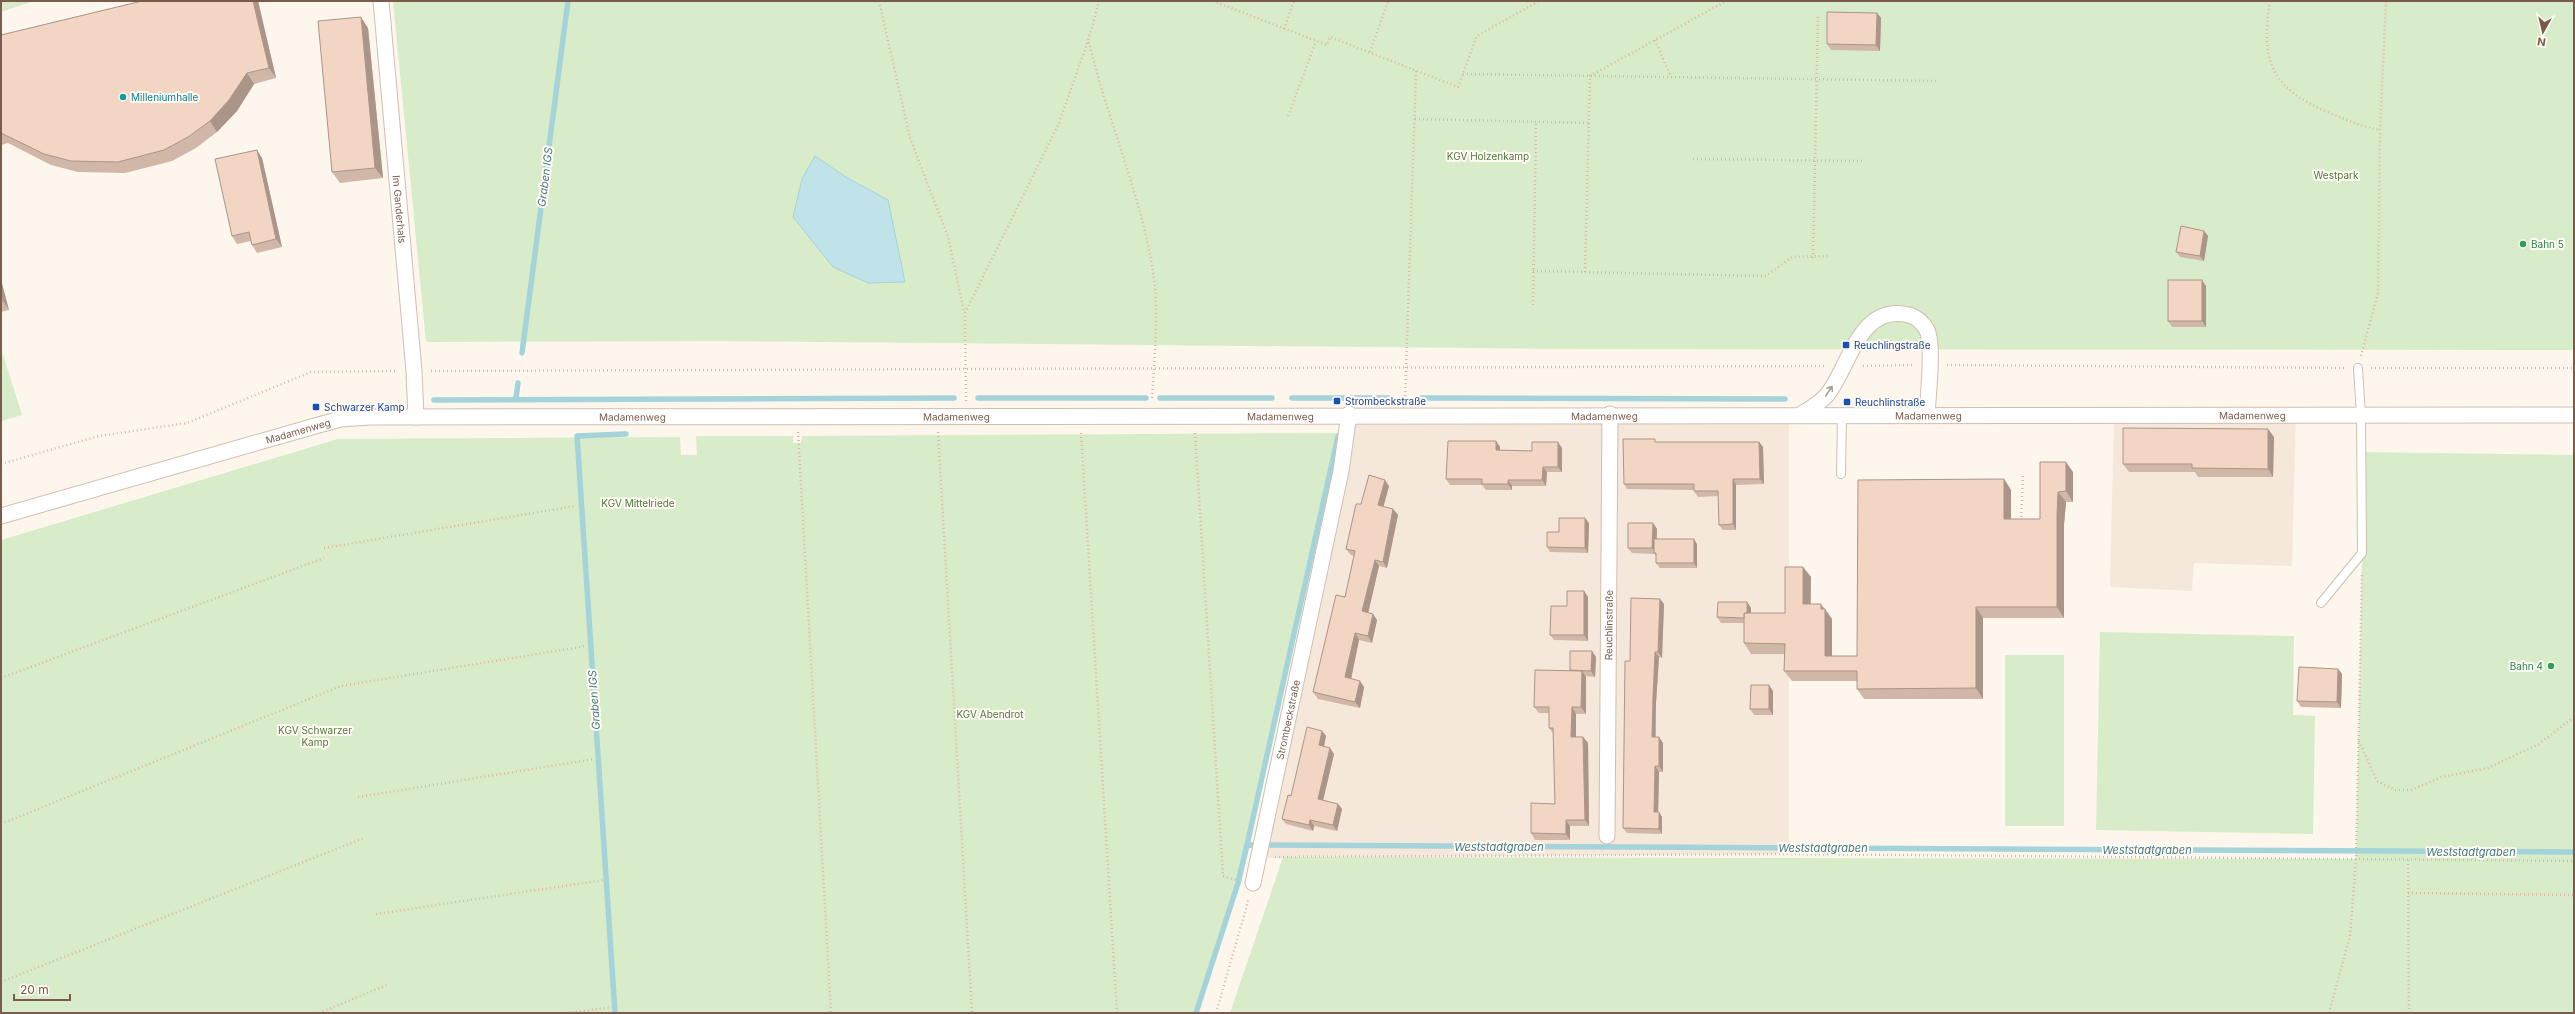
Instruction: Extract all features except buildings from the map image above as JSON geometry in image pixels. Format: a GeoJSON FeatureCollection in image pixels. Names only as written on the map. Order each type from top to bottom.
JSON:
{"type":"FeatureCollection","features":[{"type":"Feature","properties":{"kind":"street","name":"Im Ganderhals"},"geometry":{"type":"LineString","coordinates":[[381,1],[414,371],[416,417]]}},
{"type":"Feature","properties":{"kind":"street"},"geometry":{"type":"LineString","coordinates":[[1799,415],[1816,406],[1827,394],[1872,321],[1885,315],[1900,313],[1912,316],[1920,321],[1927,331],[1929,365],[1927,415]]}},
{"type":"Feature","properties":{"kind":"street","name":"Madamenweg"},"geometry":{"type":"LineString","coordinates":[[1,516],[342,419],[416,417],[966,415],[1152,416],[1349,414],[1842,416],[2574,415]]}},
{"type":"Feature","properties":{"kind":"street","name":"Strombeckstraße"},"geometry":{"type":"LineString","coordinates":[[1253,883],[1341,471],[1349,414]]}},
{"type":"Feature","properties":{"kind":"street","name":"Reuchlinstraße"},"geometry":{"type":"LineString","coordinates":[[1607,836],[1610,414]]}},
{"type":"Feature","properties":{"kind":"lane"},"geometry":{"type":"LineString","coordinates":[[2321,603],[2362,554],[2361,415],[2358,368]]}},
{"type":"Feature","properties":{"kind":"lane"},"geometry":{"type":"LineString","coordinates":[[1841,474],[1842,416]]}},
{"type":"Feature","properties":{"kind":"path"},"geometry":{"type":"LineString","coordinates":[[879,1],[910,138],[948,237],[965,313],[966,415]]}},
{"type":"Feature","properties":{"kind":"path"},"geometry":{"type":"LineString","coordinates":[[965,313],[1059,123],[1088,41],[1099,1]]}},
{"type":"Feature","properties":{"kind":"path"},"geometry":{"type":"LineString","coordinates":[[1213,1],[1327,45],[1330,37],[1458,87],[1477,36],[1539,1]]}},
{"type":"Feature","properties":{"kind":"path"},"geometry":{"type":"LineString","coordinates":[[1284,29],[1294,1]]}},
{"type":"Feature","properties":{"kind":"path"},"geometry":{"type":"LineString","coordinates":[[1370,52],[1388,1]]}},
{"type":"Feature","properties":{"kind":"path"},"geometry":{"type":"LineString","coordinates":[[1590,76],[1726,1]]}},
{"type":"Feature","properties":{"kind":"path"},"geometry":{"type":"LineString","coordinates":[[2270,1],[2266,46],[2273,69],[2282,82],[2295,96],[2308,103],[2344,120],[2380,130]]}},
{"type":"Feature","properties":{"kind":"path"},"geometry":{"type":"LineString","coordinates":[[2358,368],[2378,293],[2380,130],[2386,1]]}},
{"type":"Feature","properties":{"kind":"path"},"geometry":{"type":"LineString","coordinates":[[1814,258],[1818,16]]}},
{"type":"Feature","properties":{"kind":"path"},"geometry":{"type":"LineString","coordinates":[[1655,40],[1671,77]]}},
{"type":"Feature","properties":{"kind":"path"},"geometry":{"type":"LineString","coordinates":[[1088,41],[1098,81],[1137,198],[1155,288],[1152,416]]}},
{"type":"Feature","properties":{"kind":"path"},"geometry":{"type":"LineString","coordinates":[[1288,116],[1316,41]]}},
{"type":"Feature","properties":{"kind":"path"},"geometry":{"type":"LineString","coordinates":[[1404,414],[1407,368],[1416,70]]}},
{"type":"Feature","properties":{"kind":"path"},"geometry":{"type":"LineString","coordinates":[[1463,74],[1936,81]]}},
{"type":"Feature","properties":{"kind":"path"},"geometry":{"type":"LineString","coordinates":[[1585,272],[1590,76]]}},
{"type":"Feature","properties":{"kind":"path"},"geometry":{"type":"LineString","coordinates":[[1415,119],[1589,123]]}},
{"type":"Feature","properties":{"kind":"path"},"geometry":{"type":"LineString","coordinates":[[1533,305],[1536,122]]}},
{"type":"Feature","properties":{"kind":"path"},"geometry":{"type":"LineString","coordinates":[[1693,159],[1865,161]]}},
{"type":"Feature","properties":{"kind":"path"},"geometry":{"type":"LineString","coordinates":[[1533,271],[1766,276],[1792,257],[1814,258],[1828,256]]}},
{"type":"Feature","properties":{"kind":"path"},"geometry":{"type":"LineString","coordinates":[[1,464],[99,436],[187,422],[311,372],[1929,365],[2574,368]]}},
{"type":"Feature","properties":{"kind":"path"},"geometry":{"type":"LineString","coordinates":[[1081,436],[1117,1013]]}},
{"type":"Feature","properties":{"kind":"path"},"geometry":{"type":"LineString","coordinates":[[1195,436],[1223,876],[1237,880]]}},
{"type":"Feature","properties":{"kind":"path"},"geometry":{"type":"LineString","coordinates":[[938,437],[972,1013]]}},
{"type":"Feature","properties":{"kind":"path"},"geometry":{"type":"LineString","coordinates":[[798,443],[831,1013]]}},
{"type":"Feature","properties":{"kind":"path"},"geometry":{"type":"LineString","coordinates":[[2021,529],[2023,475]]}},
{"type":"Feature","properties":{"kind":"path"},"geometry":{"type":"LineString","coordinates":[[324,548],[576,506]]}},
{"type":"Feature","properties":{"kind":"path"},"geometry":{"type":"LineString","coordinates":[[2328,1013],[2350,936],[2356,859],[2362,554]]}},
{"type":"Feature","properties":{"kind":"path"},"geometry":{"type":"LineString","coordinates":[[1,678],[324,558]]}},
{"type":"Feature","properties":{"kind":"path"},"geometry":{"type":"LineString","coordinates":[[1,824],[341,686],[586,646]]}},
{"type":"Feature","properties":{"kind":"path"},"geometry":{"type":"LineString","coordinates":[[2358,740],[2377,781],[2395,790],[2411,790],[2442,777],[2488,768],[2539,744],[2574,717]]}},
{"type":"Feature","properties":{"kind":"path"},"geometry":{"type":"LineString","coordinates":[[358,797],[595,759]]}},
{"type":"Feature","properties":{"kind":"path"},"geometry":{"type":"LineString","coordinates":[[1,982],[364,838]]}},
{"type":"Feature","properties":{"kind":"path"},"geometry":{"type":"LineString","coordinates":[[1259,858],[1788,854],[2574,861]]}},
{"type":"Feature","properties":{"kind":"path"},"geometry":{"type":"LineString","coordinates":[[2408,859],[2409,1013]]}},
{"type":"Feature","properties":{"kind":"path"},"geometry":{"type":"LineString","coordinates":[[376,914],[604,880]]}},
{"type":"Feature","properties":{"kind":"path"},"geometry":{"type":"LineString","coordinates":[[1216,1013],[1253,883]]}},
{"type":"Feature","properties":{"kind":"path"},"geometry":{"type":"LineString","coordinates":[[2408,893],[2574,895]]}},
{"type":"Feature","properties":{"kind":"path"},"geometry":{"type":"LineString","coordinates":[[318,1013],[387,985]]}},
{"type":"Feature","properties":{"kind":"path"},"geometry":{"type":"LineString","coordinates":[[568,1013],[612,1006]]}},
{"type":"Feature","properties":{"kind":"shaded area"},"geometry":{"type":"Polygon","coordinates":[[[1789,415],[1789,854],[1259,858],[1352,417],[1789,415]]]}},
{"type":"Feature","properties":{"kind":"shaded area"},"geometry":{"type":"Polygon","coordinates":[[[2296,415],[2292,566],[2194,563],[2192,591],[2110,587],[2114,416],[2296,415]]]}},
{"type":"Feature","properties":{"kind":"green space"},"geometry":{"type":"Polygon","coordinates":[[[1,1],[34,1],[1,12],[1,1]]]}},
{"type":"Feature","properties":{"kind":"green space","name":"Westpark"},"geometry":{"type":"Polygon","coordinates":[[[393,1],[2574,1],[2574,350],[1581,349],[718,341],[426,342],[393,1]]]}},
{"type":"Feature","properties":{"kind":"green space"},"geometry":{"type":"Polygon","coordinates":[[[1,348],[22,415],[1,421],[1,348]]]}},
{"type":"Feature","properties":{"kind":"green space"},"geometry":{"type":"Polygon","coordinates":[[[1336,433],[1237,880],[1194,1013],[1,1013],[1,540],[338,439],[680,437],[681,455],[697,455],[696,436],[793,436],[793,443],[801,443],[802,436],[1336,433]]]}},
{"type":"Feature","properties":{"kind":"green space"},"geometry":{"type":"Polygon","coordinates":[[[2360,452],[2574,455],[2574,1013],[1230,1013],[1283,857],[2356,859],[2362,553],[2360,452]]]}},
{"type":"Feature","properties":{"kind":"green space"},"geometry":{"type":"Polygon","coordinates":[[[2100,632],[2294,636],[2293,715],[2315,716],[2313,834],[2096,830],[2100,632]]]}},
{"type":"Feature","properties":{"kind":"green space"},"geometry":{"type":"Polygon","coordinates":[[[2005,655],[2064,655],[2064,826],[2005,826],[2005,655]]]}},
{"type":"Feature","properties":{"kind":"water"},"geometry":{"type":"Polygon","coordinates":[[[815,156],[846,177],[888,200],[905,282],[868,283],[833,267],[793,217],[802,179],[815,156]]]}},
{"type":"Feature","properties":{"kind":"waterway","name":"Graben IGS"},"geometry":{"type":"LineString","coordinates":[[522,353],[568,1]]}},
{"type":"Feature","properties":{"kind":"waterway","name":"Graben IGS"},"geometry":{"type":"LineString","coordinates":[[516,398],[518,383]]}},
{"type":"Feature","properties":{"kind":"waterway"},"geometry":{"type":"LineString","coordinates":[[434,400],[954,398]]}},
{"type":"Feature","properties":{"kind":"waterway"},"geometry":{"type":"LineString","coordinates":[[978,398],[1146,398]]}},
{"type":"Feature","properties":{"kind":"waterway"},"geometry":{"type":"LineString","coordinates":[[1160,398],[1272,398]]}},
{"type":"Feature","properties":{"kind":"waterway"},"geometry":{"type":"LineString","coordinates":[[1292,398],[1392,398]]}},
{"type":"Feature","properties":{"kind":"waterway"},"geometry":{"type":"LineString","coordinates":[[1419,398],[1785,399]]}},
{"type":"Feature","properties":{"kind":"waterway","name":"Graben IGS"},"geometry":{"type":"LineString","coordinates":[[615,1013],[577,436],[626,434]]}},
{"type":"Feature","properties":{"kind":"waterway"},"geometry":{"type":"LineString","coordinates":[[1247,845],[1338,436]]}},
{"type":"Feature","properties":{"kind":"waterway","name":"Weststadtgraben"},"geometry":{"type":"LineString","coordinates":[[1196,1013],[1238,883],[1247,845],[2574,852]]}},
{"type":"Feature","properties":{"kind":"place","name":"Milleniumhalle"},"geometry":{"type":"Point","coordinates":[123,97]}},
{"type":"Feature","properties":{"kind":"place","name":"Bahn 5"},"geometry":{"type":"Point","coordinates":[2523,244]}},
{"type":"Feature","properties":{"kind":"place","name":"Reuchlingstraße"},"geometry":{"type":"Point","coordinates":[1846,345]}},
{"type":"Feature","properties":{"kind":"place","name":"Strombeckstraße"},"geometry":{"type":"Point","coordinates":[1337,401]}},
{"type":"Feature","properties":{"kind":"place","name":"Reuchlinstraße"},"geometry":{"type":"Point","coordinates":[1847,402]}},
{"type":"Feature","properties":{"kind":"place","name":"Schwarzer Kamp"},"geometry":{"type":"Point","coordinates":[316,407]}},
{"type":"Feature","properties":{"kind":"place","name":"Bahn 4"},"geometry":{"type":"Point","coordinates":[2551,666]}},
{"type":"Feature","properties":{"kind":"park label","name":"KGV Holzenkamp"},"geometry":{"type":"Point","coordinates":[1488,156]}},
{"type":"Feature","properties":{"kind":"park label","name":"KGV Mittelriede"},"geometry":{"type":"Point","coordinates":[638,503]}},
{"type":"Feature","properties":{"kind":"park label","name":"KGV Abendrot"},"geometry":{"type":"Point","coordinates":[990,714]}},
{"type":"Feature","properties":{"kind":"park label","name":"KGV Schwarzer Kamp"},"geometry":{"type":"Point","coordinates":[315,736]}}]}
